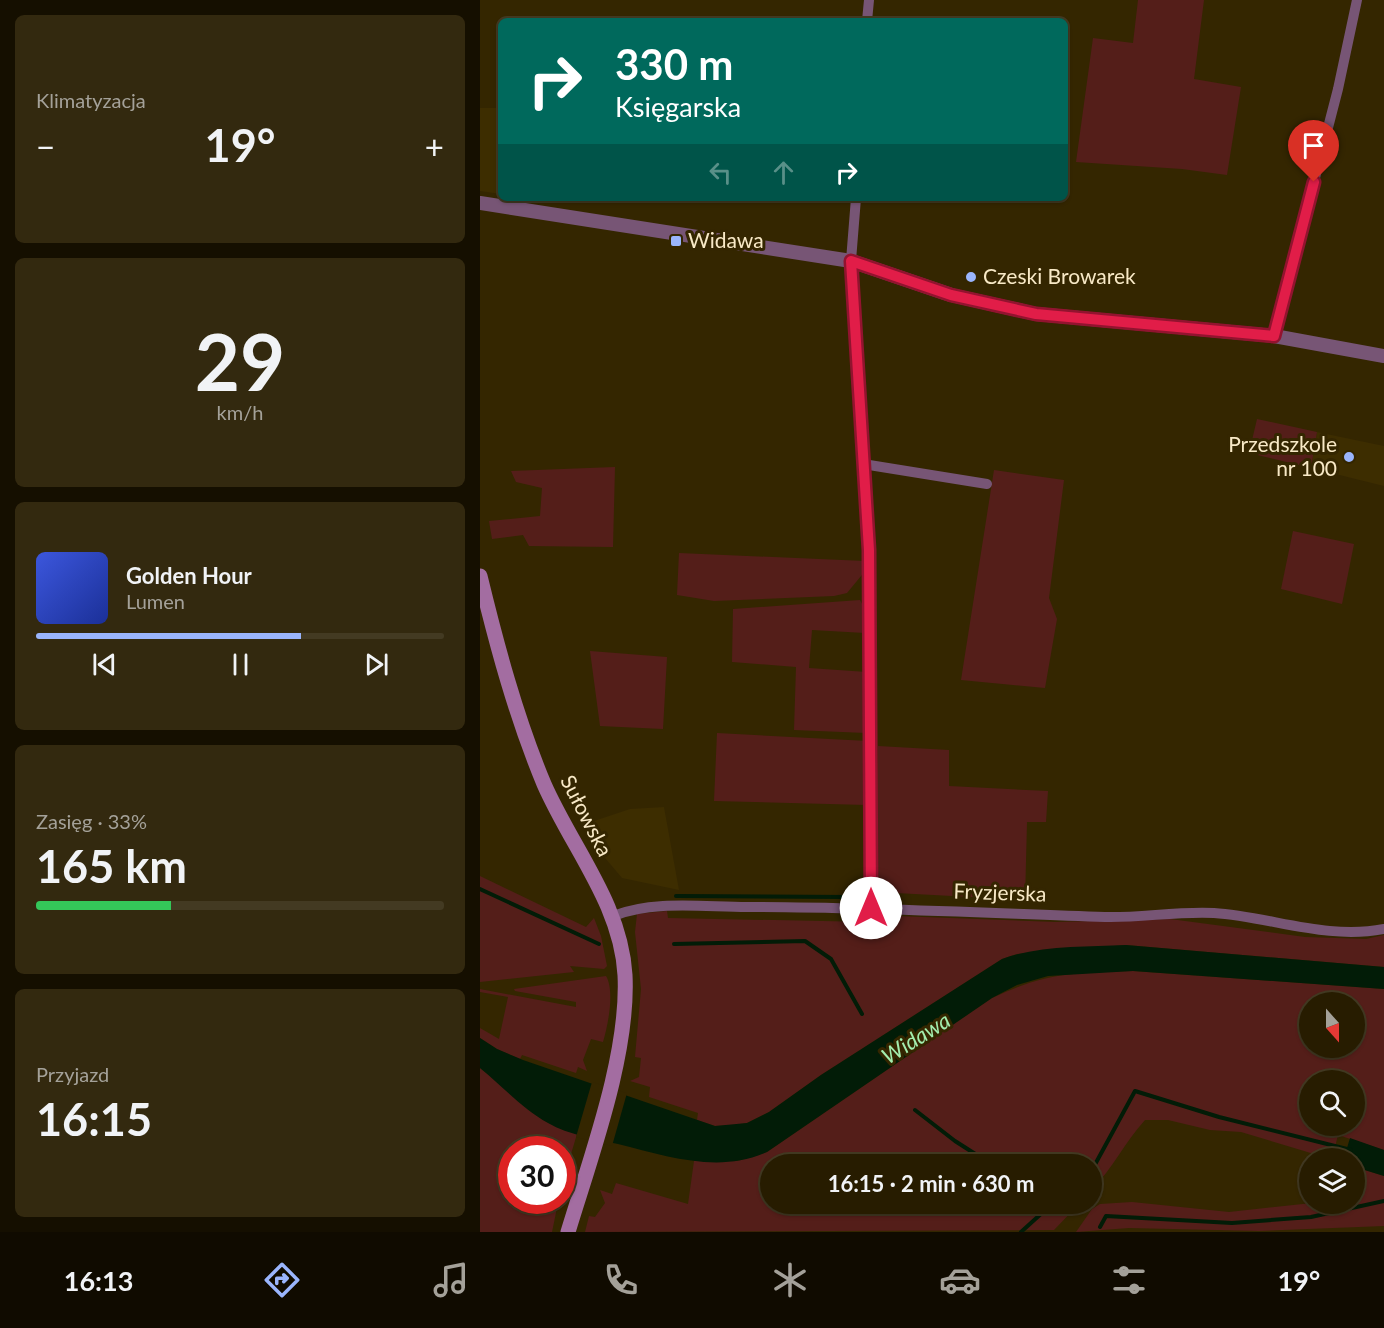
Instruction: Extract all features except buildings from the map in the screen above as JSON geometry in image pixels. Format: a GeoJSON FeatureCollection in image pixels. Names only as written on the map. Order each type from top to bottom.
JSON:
{"type":"FeatureCollection","features":[{"type":"Feature","properties":{"kind":"main road","name":"Sułowska"},"geometry":{"type":"LineString","coordinates":[[480,576],[528,742],[562,821],[613,916],[623,961],[625,999],[612,1079],[568,1232]]}},
{"type":"Feature","properties":{"kind":"street"},"geometry":{"type":"LineString","coordinates":[[867,18],[869,0]]}},
{"type":"Feature","properties":{"kind":"street"},"geometry":{"type":"LineString","coordinates":[[1274,336],[1338,89],[1357,0]]}},
{"type":"Feature","properties":{"kind":"street"},"geometry":{"type":"LineString","coordinates":[[856,201],[851,261],[869,550],[872,730],[871,908]]}},
{"type":"Feature","properties":{"kind":"street"},"geometry":{"type":"LineString","coordinates":[[480,203],[851,261],[951,295],[1036,314],[1274,336],[1384,356]]}},
{"type":"Feature","properties":{"kind":"street"},"geometry":{"type":"LineString","coordinates":[[863,464],[987,484]]}},
{"type":"Feature","properties":{"kind":"street","name":"Fryzjerska"},"geometry":{"type":"LineString","coordinates":[[613,916],[649,907],[871,908],[1108,917],[1213,913],[1333,933],[1362,933],[1384,929]]}},
{"type":"Feature","properties":{"kind":"shaded area"},"geometry":{"type":"Polygon","coordinates":[[[1138,0],[1204,0],[1194,79],[1241,87],[1227,175],[1182,169],[1076,162],[1093,38],[1133,43],[1138,0]]]}},
{"type":"Feature","properties":{"kind":"shaded area"},"geometry":{"type":"Polygon","coordinates":[[[480,108],[498,108],[498,194],[480,191],[480,108]]]}},
{"type":"Feature","properties":{"kind":"shaded area"},"geometry":{"type":"Polygon","coordinates":[[[1257,419],[1317,432],[1311,468],[1249,453],[1257,419]]]}},
{"type":"Feature","properties":{"kind":"shaded area","name":"Przedszkole nr 100"},"geometry":{"type":"Polygon","coordinates":[[[1317,432],[1384,446],[1384,486],[1311,468],[1317,432]]]}},
{"type":"Feature","properties":{"kind":"shaded area"},"geometry":{"type":"Polygon","coordinates":[[[615,467],[613,547],[529,546],[523,535],[492,539],[489,521],[540,516],[542,488],[516,482],[511,471],[615,467]]]}},
{"type":"Feature","properties":{"kind":"shaded area"},"geometry":{"type":"Polygon","coordinates":[[[994,470],[1064,480],[1049,598],[1057,619],[1045,688],[961,680],[994,470]]]}},
{"type":"Feature","properties":{"kind":"shaded area"},"geometry":{"type":"Polygon","coordinates":[[[1293,531],[1354,544],[1342,604],[1281,589],[1293,531]]]}},
{"type":"Feature","properties":{"kind":"shaded area"},"geometry":{"type":"Polygon","coordinates":[[[679,553],[865,561],[866,570],[847,593],[834,596],[714,601],[677,595],[679,553]]]}},
{"type":"Feature","properties":{"kind":"shaded area"},"geometry":{"type":"Polygon","coordinates":[[[860,600],[865,609],[865,633],[812,630],[809,668],[867,672],[866,733],[794,730],[796,667],[732,662],[733,609],[860,600]]]}},
{"type":"Feature","properties":{"kind":"shaded area"},"geometry":{"type":"Polygon","coordinates":[[[590,651],[667,657],[663,729],[600,726],[590,651]]]}},
{"type":"Feature","properties":{"kind":"shaded area"},"geometry":{"type":"Polygon","coordinates":[[[717,733],[868,741],[867,805],[714,801],[717,733]]]}},
{"type":"Feature","properties":{"kind":"shaded area"},"geometry":{"type":"Polygon","coordinates":[[[878,746],[949,750],[949,786],[1048,791],[1046,822],[1027,822],[1025,900],[877,892],[878,746]]]}},
{"type":"Feature","properties":{"kind":"shaded area"},"geometry":{"type":"Polygon","coordinates":[[[664,807],[679,890],[622,878],[594,845],[585,824],[630,809],[664,807]]]}},
{"type":"Feature","properties":{"kind":"shaded area"},"geometry":{"type":"Polygon","coordinates":[[[480,876],[586,927],[594,918],[601,936],[607,966],[604,969],[570,966],[574,972],[480,982],[480,876]]]}},
{"type":"Feature","properties":{"kind":"shaded area"},"geometry":{"type":"Polygon","coordinates":[[[667,911],[668,918],[870,922],[869,915],[1055,922],[1170,919],[1305,937],[1366,939],[1384,935],[1384,967],[1126,945],[1017,954],[1002,959],[821,1075],[769,1112],[747,1123],[715,1126],[697,1120],[698,1113],[649,1097],[650,1087],[630,1081],[639,1077],[641,1058],[635,1057],[641,989],[635,932],[637,914],[667,911]]]}},
{"type":"Feature","properties":{"kind":"shaded area"},"geometry":{"type":"Polygon","coordinates":[[[1133,971],[1384,989],[1384,1150],[1341,1136],[1365,1136],[1365,1070],[1299,1070],[1299,1136],[1338,1136],[1335,1148],[1299,1149],[1241,1132],[1210,1130],[1168,1120],[1145,1120],[1102,1178],[1102,1154],[760,1154],[767,1152],[992,998],[1029,983],[1077,974],[1133,971]]]}},
{"type":"Feature","properties":{"kind":"shaded area"},"geometry":{"type":"Polygon","coordinates":[[[606,976],[610,990],[607,1027],[603,1042],[591,1039],[583,1060],[587,1071],[578,1067],[576,1073],[522,1055],[520,1059],[497,1049],[480,1038],[480,1028],[499,1039],[508,997],[480,992],[480,989],[576,1007],[576,1002],[514,989],[606,976]]]}},
{"type":"Feature","properties":{"kind":"shaded area"},"geometry":{"type":"Polygon","coordinates":[[[480,1068],[505,1088],[577,1134],[576,1137],[498,1136],[498,1214],[556,1214],[552,1232],[480,1232],[480,1068]]]}},
{"type":"Feature","properties":{"kind":"shaded area"},"geometry":{"type":"Polygon","coordinates":[[[760,1154],[760,1214],[1069,1214],[1054,1230],[585,1232],[589,1216],[595,1217],[605,1203],[600,1190],[612,1194],[616,1183],[688,1204],[694,1161],[737,1161],[760,1154]]]}},
{"type":"Feature","properties":{"kind":"shaded area"},"geometry":{"type":"Polygon","coordinates":[[[1365,1170],[1384,1176],[1384,1226],[1259,1231],[1129,1228],[1076,1232],[1089,1214],[1102,1214],[1102,1204],[1132,1202],[1229,1212],[1299,1204],[1299,1214],[1365,1214],[1365,1170]]]}},
{"type":"Feature","properties":{"kind":"water"},"geometry":{"type":"Polygon","coordinates":[[[1126,945],[1384,967],[1384,989],[1133,971],[1048,976],[1017,985],[992,998],[767,1152],[730,1162],[674,1158],[565,1131],[530,1111],[480,1068],[480,1038],[497,1049],[523,1060],[715,1126],[747,1123],[769,1112],[821,1075],[1002,959],[1032,951],[1126,945]]]}},
{"type":"Feature","properties":{"kind":"water"},"geometry":{"type":"Polygon","coordinates":[[[1350,1138],[1384,1150],[1384,1176],[1365,1170],[1365,1148],[1347,1148],[1350,1138]]]}},
{"type":"Feature","properties":{"kind":"pier"},"geometry":{"type":"Polygon","coordinates":[[[592,1082],[627,1093],[612,1146],[576,1137],[592,1082]]]}},
{"type":"Feature","properties":{"kind":"waterway"},"geometry":{"type":"LineString","coordinates":[[480,889],[599,944]]}},
{"type":"Feature","properties":{"kind":"waterway"},"geometry":{"type":"LineString","coordinates":[[676,896],[848,897]]}},
{"type":"Feature","properties":{"kind":"waterway"},"geometry":{"type":"LineString","coordinates":[[674,944],[805,941],[831,959],[862,1014]]}},
{"type":"Feature","properties":{"kind":"waterway"},"geometry":{"type":"LineString","coordinates":[[1101,1154],[1135,1091],[1219,1117],[1343,1148]]}},
{"type":"Feature","properties":{"kind":"waterway"},"geometry":{"type":"LineString","coordinates":[[915,1110],[975,1154]]}},
{"type":"Feature","properties":{"kind":"waterway"},"geometry":{"type":"LineString","coordinates":[[1100,1227],[1106,1216],[1232,1223],[1311,1217],[1384,1201]]}},
{"type":"Feature","properties":{"kind":"waterway"},"geometry":{"type":"LineString","coordinates":[[1021,1232],[1041,1214]]}},
{"type":"Feature","properties":{"kind":"place","name":"Widawa"},"geometry":{"type":"Point","coordinates":[676,241]}},
{"type":"Feature","properties":{"kind":"place","name":"Czeski Browarek"},"geometry":{"type":"Point","coordinates":[971,277]}},
{"type":"Feature","properties":{"kind":"place","name":"Przedszkole nr 100"},"geometry":{"type":"Point","coordinates":[1349,457]}},
{"type":"Feature","properties":{"kind":"route"},"geometry":{"type":"LineString","coordinates":[[871,908],[872,730],[869,550],[851,261],[951,295],[1036,314],[1274,336],[1314,182]]}}]}
